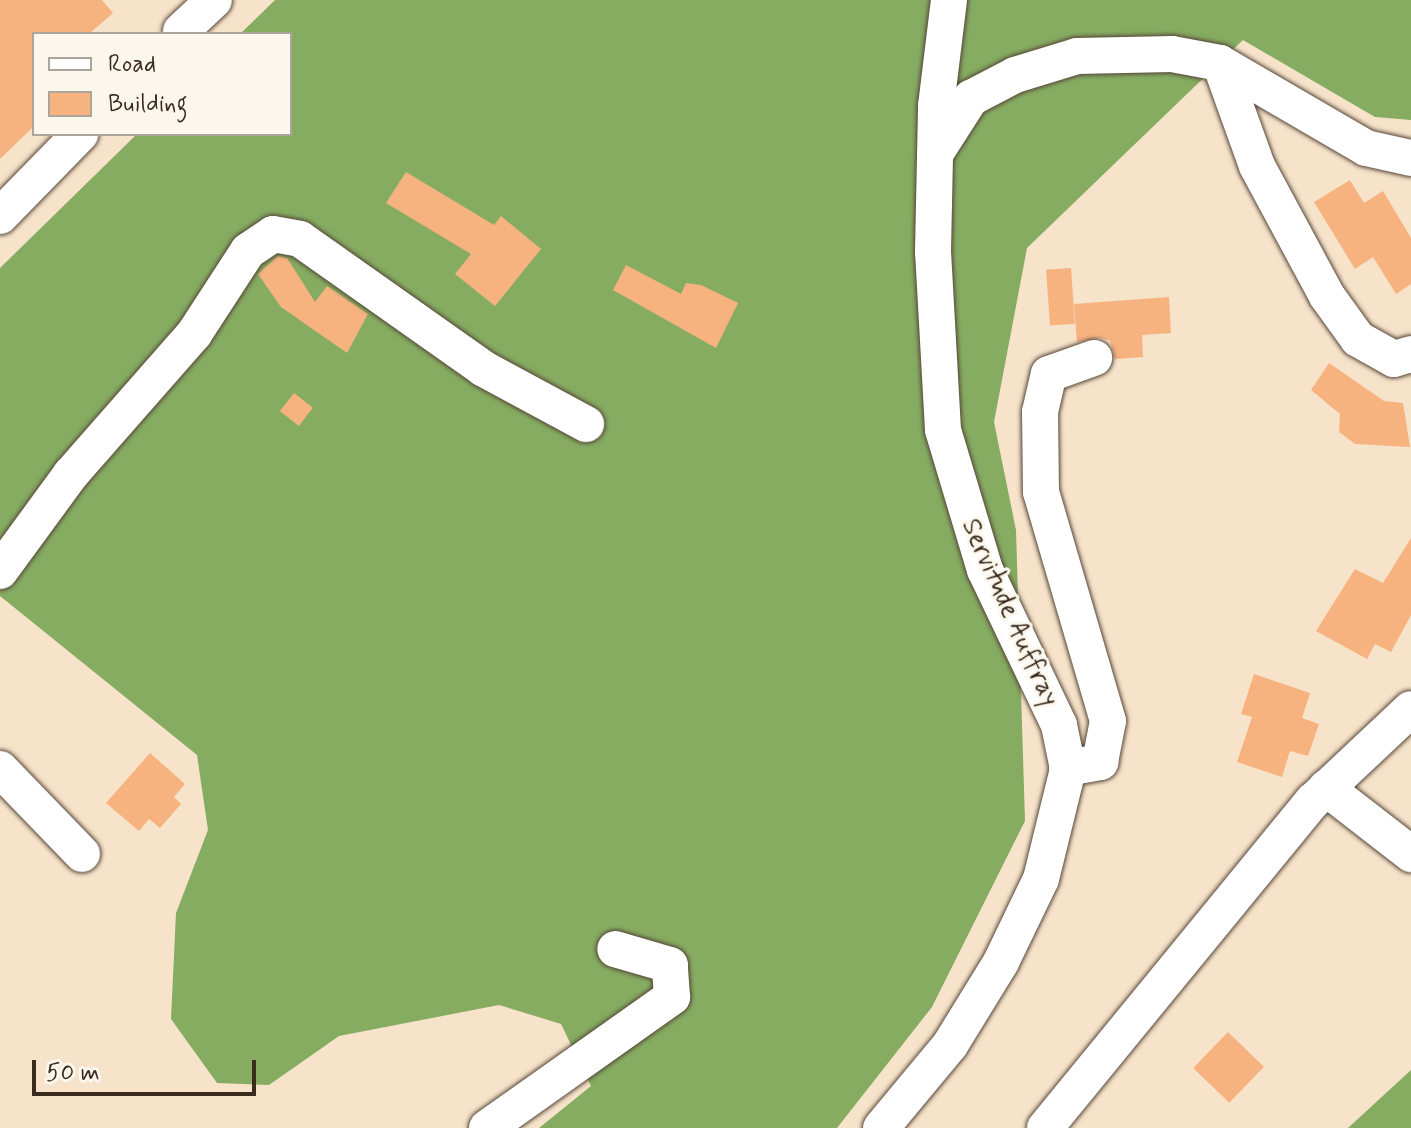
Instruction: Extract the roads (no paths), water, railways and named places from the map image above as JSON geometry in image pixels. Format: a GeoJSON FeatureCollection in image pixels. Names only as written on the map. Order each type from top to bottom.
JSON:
{"type":"FeatureCollection","features":[{"type":"Feature","properties":{"kind":"street"},"geometry":{"type":"LineString","coordinates":[[177,22],[214,0]]}},
{"type":"Feature","properties":{"kind":"street","name":"Servitude Auffray"},"geometry":{"type":"LineString","coordinates":[[881,1128],[950,1045],[1001,962],[1041,879],[1067,768],[1059,725],[985,570],[943,430],[935,154],[949,0]]}},
{"type":"Feature","properties":{"kind":"street"},"geometry":{"type":"LineString","coordinates":[[935,154],[971,98],[1015,75],[1077,56],[1172,54],[1220,63],[1366,148],[1411,158]]}},
{"type":"Feature","properties":{"kind":"street"},"geometry":{"type":"LineString","coordinates":[[1220,63],[1257,166],[1327,296],[1358,339],[1394,359],[1411,354]]}},
{"type":"Feature","properties":{"kind":"street"},"geometry":{"type":"LineString","coordinates":[[0,216],[36,165],[77,136]]}},
{"type":"Feature","properties":{"kind":"street"},"geometry":{"type":"LineString","coordinates":[[0,571],[71,474],[194,334],[248,251],[273,234],[300,239],[484,369],[586,424]]}},
{"type":"Feature","properties":{"kind":"street"},"geometry":{"type":"LineString","coordinates":[[1067,768],[1103,759],[1108,721],[1041,492],[1040,412],[1049,374],[1094,358]]}},
{"type":"Feature","properties":{"kind":"street"},"geometry":{"type":"LineString","coordinates":[[1045,1128],[1326,788],[1411,709]]}},
{"type":"Feature","properties":{"kind":"street"},"geometry":{"type":"LineString","coordinates":[[0,769],[82,854]]}},
{"type":"Feature","properties":{"kind":"street"},"geometry":{"type":"LineString","coordinates":[[1326,788],[1411,854]]}},
{"type":"Feature","properties":{"kind":"street"},"geometry":{"type":"LineString","coordinates":[[487,1128],[672,997],[670,965],[615,949]]}}]}
